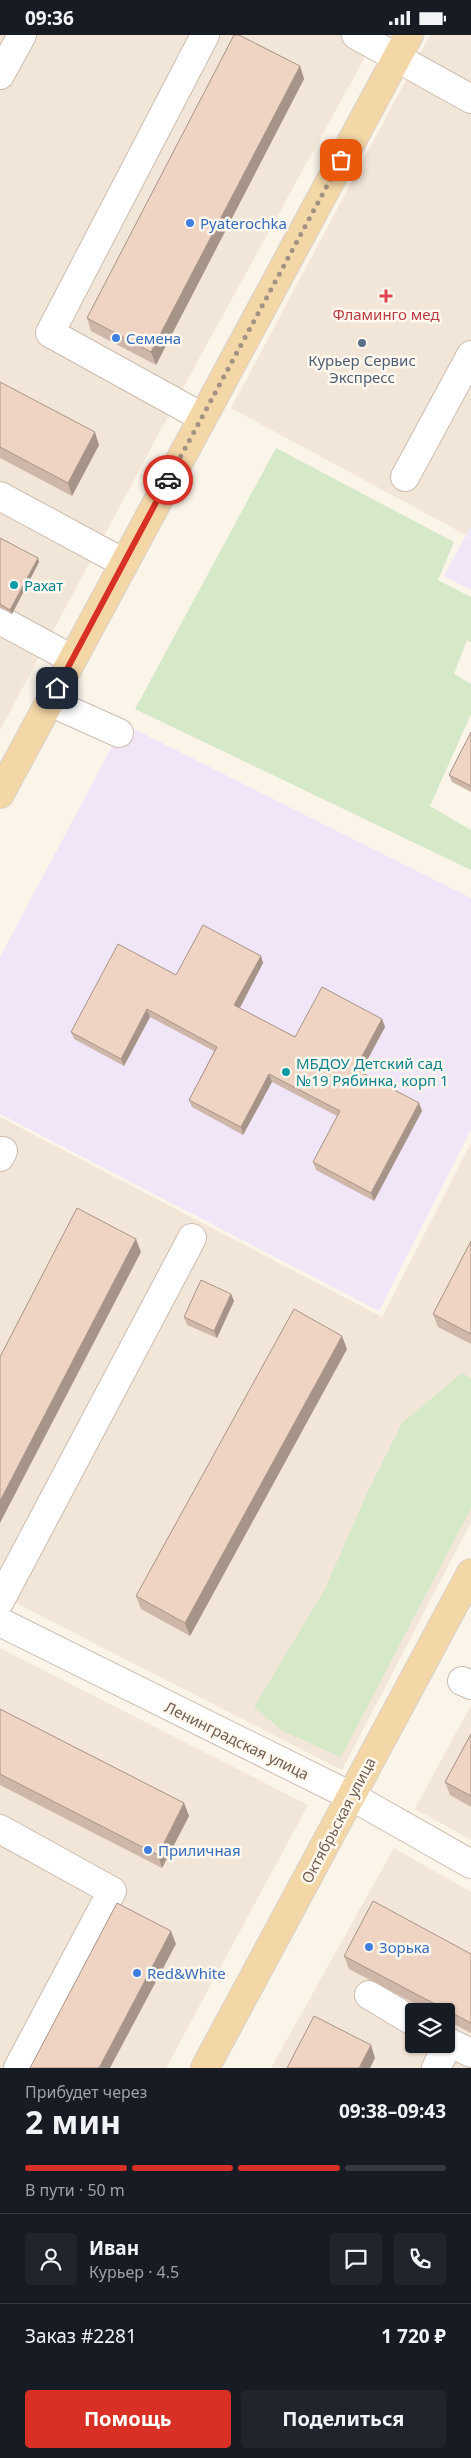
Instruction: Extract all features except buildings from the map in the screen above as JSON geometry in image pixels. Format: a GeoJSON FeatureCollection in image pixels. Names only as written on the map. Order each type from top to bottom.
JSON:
{"type":"FeatureCollection","features":[{"type":"Feature","properties":{"kind":"main road"},"geometry":{"type":"LineString","coordinates":[[0,794],[403,46]]}},
{"type":"Feature","properties":{"kind":"main road","name":"Октябрьская улица"},"geometry":{"type":"LineString","coordinates":[[205,2068],[471,1573]]}},
{"type":"Feature","properties":{"kind":"street"},"geometry":{"type":"LineString","coordinates":[[0,75],[22,35]]}},
{"type":"Feature","properties":{"kind":"street"},"geometry":{"type":"LineString","coordinates":[[202,417],[50,333],[205,35]]}},
{"type":"Feature","properties":{"kind":"street"},"geometry":{"type":"LineString","coordinates":[[356,35],[403,46],[471,99]]}},
{"type":"Feature","properties":{"kind":"street"},"geometry":{"type":"LineString","coordinates":[[405,477],[471,355]]}},
{"type":"Feature","properties":{"kind":"street"},"geometry":{"type":"LineString","coordinates":[[0,496],[124,563]]}},
{"type":"Feature","properties":{"kind":"street"},"geometry":{"type":"LineString","coordinates":[[0,621],[72,659]]}},
{"type":"Feature","properties":{"kind":"street"},"geometry":{"type":"LineString","coordinates":[[50,702],[119,733]]}},
{"type":"Feature","properties":{"kind":"street"},"geometry":{"type":"LineString","coordinates":[[0,1601],[192,1238]]}},
{"type":"Feature","properties":{"kind":"street","name":"Ленинградская улица"},"geometry":{"type":"LineString","coordinates":[[0,1622],[351,1796],[471,1864]]}},
{"type":"Feature","properties":{"kind":"street"},"geometry":{"type":"LineString","coordinates":[[0,1829],[112,1891],[18,2068]]}},
{"type":"Feature","properties":{"kind":"street"},"geometry":{"type":"LineString","coordinates":[[369,1995],[405,2017]]}},
{"type":"Feature","properties":{"kind":"street"},"geometry":{"type":"LineString","coordinates":[[436,2068],[448,2053]]}},
{"type":"Feature","properties":{"kind":"shaded area"},"geometry":{"type":"Polygon","coordinates":[[[0,35],[377,35],[195,366],[0,730],[0,35]]]}},
{"type":"Feature","properties":{"kind":"shaded area"},"geometry":{"type":"Polygon","coordinates":[[[430,35],[471,35],[471,526],[466,535],[231,408],[430,35]]]}},
{"type":"Feature","properties":{"kind":"shaded area"},"geometry":{"type":"Polygon","coordinates":[[[471,526],[471,590],[444,576],[471,526]]]}},
{"type":"Feature","properties":{"kind":"shaded area"},"geometry":{"type":"Polygon","coordinates":[[[124,724],[471,898],[471,1129],[379,1311],[0,1114],[0,957],[124,724]]]}},
{"type":"Feature","properties":{"kind":"shaded area"},"geometry":{"type":"Polygon","coordinates":[[[0,1117],[382,1317],[471,1143],[471,1522],[342,1770],[0,1595],[0,1117]]]}},
{"type":"Feature","properties":{"kind":"shaded area"},"geometry":{"type":"Polygon","coordinates":[[[0,1648],[308,1805],[166,2068],[0,2068],[0,1648]]]}},
{"type":"Feature","properties":{"kind":"shaded area"},"geometry":{"type":"Polygon","coordinates":[[[471,1705],[471,1840],[415,1809],[471,1705]]]}},
{"type":"Feature","properties":{"kind":"shaded area"},"geometry":{"type":"Polygon","coordinates":[[[394,1848],[471,1892],[471,2068],[271,2068],[394,1848]]]}},
{"type":"Feature","properties":{"kind":"green space"},"geometry":{"type":"Polygon","coordinates":[[[276,448],[454,542],[438,580],[471,597],[471,642],[467,640],[454,674],[471,684],[471,714],[430,806],[471,830],[471,870],[135,709],[276,448]]]}},
{"type":"Feature","properties":{"kind":"green space"},"geometry":{"type":"Polygon","coordinates":[[[462,1373],[471,1378],[471,1508],[341,1757],[283,1731],[254,1707],[325,1589],[368,1491],[402,1423],[462,1373]]]}},
{"type":"Feature","properties":{"kind":"way so far"},"geometry":{"type":"LineString","coordinates":[[168,480],[341,160]]}},
{"type":"Feature","properties":{"kind":"place","name":"Pyaterochka"},"geometry":{"type":"Point","coordinates":[190,223]}},
{"type":"Feature","properties":{"kind":"place","name":"Фламинго мед"},"geometry":{"type":"Point","coordinates":[386,296]}},
{"type":"Feature","properties":{"kind":"place","name":"Семена"},"geometry":{"type":"Point","coordinates":[116,338]}},
{"type":"Feature","properties":{"kind":"place","name":"Курьер Сервис Экспресс"},"geometry":{"type":"Point","coordinates":[362,343]}},
{"type":"Feature","properties":{"kind":"place","name":"Рахат"},"geometry":{"type":"Point","coordinates":[14,585]}},
{"type":"Feature","properties":{"kind":"place","name":"МБДОУ Детский сад №19 Рябинка, корп 1"},"geometry":{"type":"Point","coordinates":[286,1072]}},
{"type":"Feature","properties":{"kind":"place","name":"Приличная"},"geometry":{"type":"Point","coordinates":[148,1850]}},
{"type":"Feature","properties":{"kind":"place","name":"Зорька"},"geometry":{"type":"Point","coordinates":[369,1947]}},
{"type":"Feature","properties":{"kind":"place","name":"Red&White"},"geometry":{"type":"Point","coordinates":[137,1973]}},
{"type":"Feature","properties":{"kind":"route"},"geometry":{"type":"LineString","coordinates":[[57,688],[168,480]]}}]}
